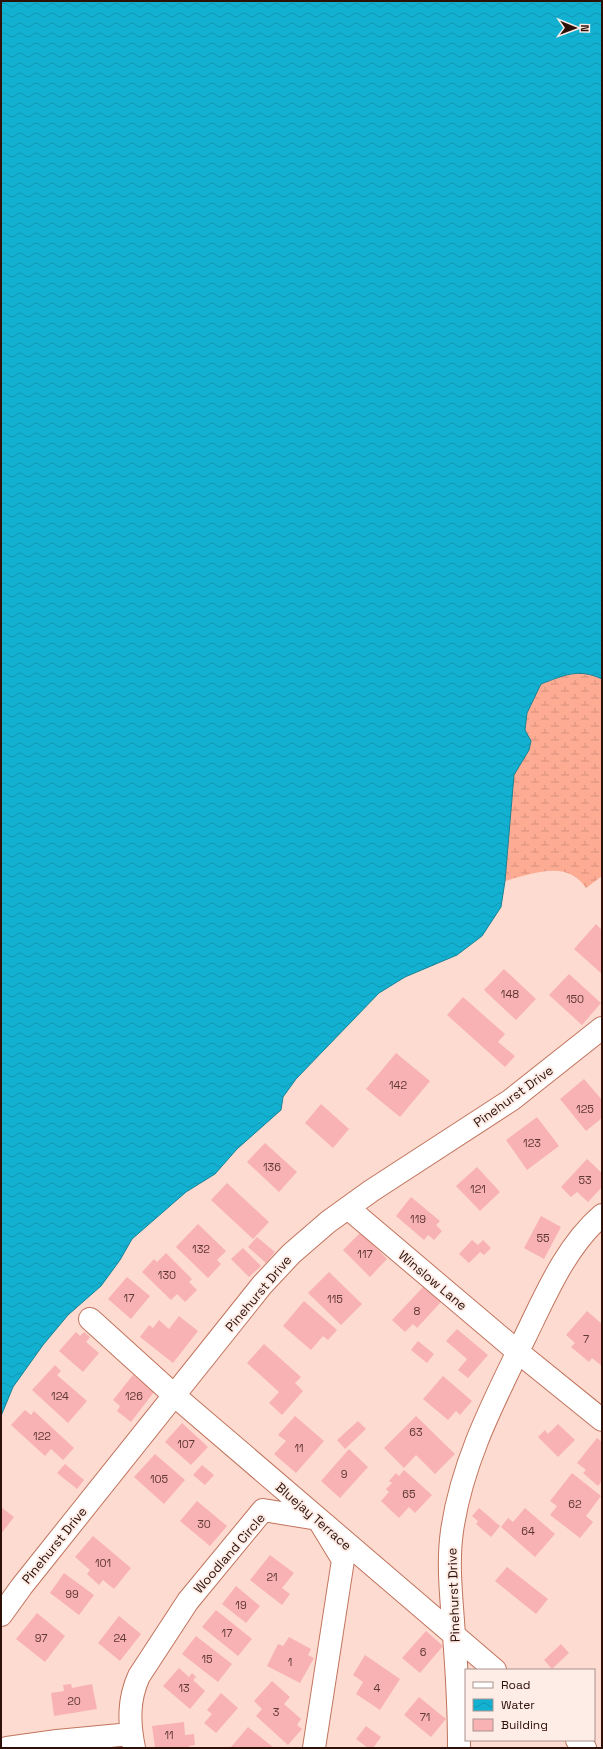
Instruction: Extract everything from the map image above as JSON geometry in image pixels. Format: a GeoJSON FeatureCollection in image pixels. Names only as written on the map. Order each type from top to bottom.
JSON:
{"type":"FeatureCollection","features":[{"type":"Feature","properties":{"kind":"street","name":"Pinehurst Drive"},"geometry":{"type":"LineString","coordinates":[[1,1615],[22,1586],[262,1285],[291,1254],[348,1208],[511,1100],[602,1028]]}},
{"type":"Feature","properties":{"kind":"street","name":"Winslow Lane"},"geometry":{"type":"LineString","coordinates":[[348,1208],[518,1352],[602,1420]]}},
{"type":"Feature","properties":{"kind":"street","name":"Pinehurst Drive"},"geometry":{"type":"LineString","coordinates":[[460,1748],[449,1568],[452,1532],[459,1493],[487,1417],[518,1352],[572,1249],[580,1236],[602,1215]]}},
{"type":"Feature","properties":{"kind":"street","name":"Bluejay Terrace"},"geometry":{"type":"LineString","coordinates":[[90,1319],[174,1396],[494,1669]]}},
{"type":"Feature","properties":{"kind":"street","name":"Woodland Circle"},"geometry":{"type":"LineString","coordinates":[[132,1741],[130,1704],[133,1687],[139,1676],[188,1602],[263,1510],[318,1519]]}},
{"type":"Feature","properties":{"kind":"street"},"geometry":{"type":"LineString","coordinates":[[314,1748],[343,1560],[318,1519]]}},
{"type":"Feature","properties":{"kind":"street"},"geometry":{"type":"LineString","coordinates":[[7,1748],[57,1741],[132,1741]]}},
{"type":"Feature","properties":{"kind":"green space"},"geometry":{"type":"Polygon","coordinates":[[[589,672],[602,679],[602,876],[586,888],[578,879],[559,871],[537,872],[505,881],[514,775],[529,750],[531,741],[525,730],[527,713],[541,684],[566,675],[589,672]]]}},
{"type":"Feature","properties":{"kind":"water"},"geometry":{"type":"Polygon","coordinates":[[[1,1],[602,1],[602,679],[578,673],[541,684],[527,713],[525,730],[531,741],[529,750],[514,775],[505,881],[501,907],[482,936],[457,955],[405,977],[379,993],[296,1079],[283,1097],[281,1110],[237,1149],[215,1174],[186,1192],[132,1239],[120,1260],[101,1286],[68,1315],[43,1345],[13,1387],[1,1416],[1,1]]]}},
{"type":"Feature","properties":{"kind":"building"},"geometry":{"type":"Polygon","coordinates":[[[596,924],[602,930],[602,974],[574,949],[596,924]]]}},
{"type":"Feature","properties":{"kind":"building"},"geometry":{"type":"Polygon","coordinates":[[[504,969],[536,999],[516,1020],[484,990],[504,969]]]}},
{"type":"Feature","properties":{"kind":"building"},"geometry":{"type":"Polygon","coordinates":[[[569,974],[601,1003],[582,1025],[549,995],[569,974]]]}},
{"type":"Feature","properties":{"kind":"building"},"geometry":{"type":"Polygon","coordinates":[[[463,997],[505,1034],[498,1042],[515,1056],[505,1067],[447,1015],[463,997]]]}},
{"type":"Feature","properties":{"kind":"building"},"geometry":{"type":"Polygon","coordinates":[[[396,1053],[430,1081],[400,1117],[366,1089],[396,1053]]]}},
{"type":"Feature","properties":{"kind":"building"},"geometry":{"type":"Polygon","coordinates":[[[584,1079],[602,1100],[602,1118],[586,1131],[560,1099],[584,1079]]]}},
{"type":"Feature","properties":{"kind":"building"},"geometry":{"type":"Polygon","coordinates":[[[321,1104],[349,1129],[333,1148],[305,1123],[321,1104]]]}},
{"type":"Feature","properties":{"kind":"building"},"geometry":{"type":"Polygon","coordinates":[[[537,1117],[559,1146],[527,1170],[506,1140],[537,1117]]]}},
{"type":"Feature","properties":{"kind":"building"},"geometry":{"type":"Polygon","coordinates":[[[265,1143],[297,1172],[279,1192],[247,1162],[265,1143]]]}},
{"type":"Feature","properties":{"kind":"building"},"geometry":{"type":"Polygon","coordinates":[[[587,1159],[602,1173],[602,1187],[588,1202],[577,1192],[571,1197],[561,1187],[587,1159]]]}},
{"type":"Feature","properties":{"kind":"building"},"geometry":{"type":"Polygon","coordinates":[[[477,1167],[500,1192],[480,1211],[456,1186],[477,1167]]]}},
{"type":"Feature","properties":{"kind":"building"},"geometry":{"type":"Polygon","coordinates":[[[227,1183],[269,1222],[253,1239],[211,1200],[227,1183]]]}},
{"type":"Feature","properties":{"kind":"building"},"geometry":{"type":"Polygon","coordinates":[[[411,1197],[440,1221],[436,1225],[442,1231],[434,1240],[428,1235],[424,1240],[396,1216],[411,1197]]]}},
{"type":"Feature","properties":{"kind":"building"},"geometry":{"type":"Polygon","coordinates":[[[541,1216],[561,1227],[544,1259],[524,1248],[541,1216]]]}},
{"type":"Feature","properties":{"kind":"building"},"geometry":{"type":"Polygon","coordinates":[[[198,1224],[226,1251],[217,1260],[221,1264],[208,1278],[176,1247],[198,1224]]]}},
{"type":"Feature","properties":{"kind":"building"},"geometry":{"type":"Polygon","coordinates":[[[361,1232],[387,1259],[370,1277],[343,1250],[361,1232]]]}},
{"type":"Feature","properties":{"kind":"building"},"geometry":{"type":"Polygon","coordinates":[[[257,1237],[275,1252],[266,1263],[248,1247],[257,1237]]]}},
{"type":"Feature","properties":{"kind":"building"},"geometry":{"type":"Polygon","coordinates":[[[472,1240],[478,1245],[483,1240],[491,1248],[484,1255],[480,1252],[469,1263],[459,1254],[472,1240]]]}},
{"type":"Feature","properties":{"kind":"building"},"geometry":{"type":"Polygon","coordinates":[[[243,1248],[261,1266],[249,1277],[231,1259],[243,1248]]]}},
{"type":"Feature","properties":{"kind":"building"},"geometry":{"type":"Polygon","coordinates":[[[166,1253],[192,1279],[189,1282],[197,1290],[185,1302],[177,1294],[171,1300],[142,1272],[154,1259],[157,1262],[166,1253]]]}},
{"type":"Feature","properties":{"kind":"building"},"geometry":{"type":"Polygon","coordinates":[[[329,1272],[362,1304],[341,1325],[308,1293],[329,1272]]]}},
{"type":"Feature","properties":{"kind":"building"},"geometry":{"type":"Polygon","coordinates":[[[127,1277],[150,1296],[131,1319],[108,1299],[127,1277]]]}},
{"type":"Feature","properties":{"kind":"building"},"geometry":{"type":"Polygon","coordinates":[[[424,1286],[441,1302],[417,1328],[413,1324],[405,1332],[392,1320],[424,1286]]]}},
{"type":"Feature","properties":{"kind":"building"},"geometry":{"type":"Polygon","coordinates":[[[304,1301],[337,1330],[328,1340],[323,1336],[311,1350],[283,1326],[304,1301]]]}},
{"type":"Feature","properties":{"kind":"building"},"geometry":{"type":"Polygon","coordinates":[[[587,1311],[602,1324],[602,1366],[592,1358],[589,1362],[571,1347],[575,1343],[566,1335],[587,1311]]]}},
{"type":"Feature","properties":{"kind":"building"},"geometry":{"type":"Polygon","coordinates":[[[179,1316],[198,1331],[173,1363],[140,1337],[149,1325],[153,1328],[159,1320],[169,1329],[179,1316]]]}},
{"type":"Feature","properties":{"kind":"building"},"geometry":{"type":"Polygon","coordinates":[[[457,1329],[488,1355],[468,1378],[458,1370],[467,1359],[446,1341],[457,1329]]]}},
{"type":"Feature","properties":{"kind":"building"},"geometry":{"type":"Polygon","coordinates":[[[76,1332],[80,1336],[84,1332],[90,1337],[86,1342],[99,1353],[83,1372],[59,1351],[76,1332]]]}},
{"type":"Feature","properties":{"kind":"building"},"geometry":{"type":"Polygon","coordinates":[[[418,1341],[434,1354],[427,1363],[411,1350],[418,1341]]]}},
{"type":"Feature","properties":{"kind":"building"},"geometry":{"type":"Polygon","coordinates":[[[264,1344],[301,1377],[295,1383],[303,1391],[282,1415],[269,1403],[279,1392],[247,1363],[264,1344]]]}},
{"type":"Feature","properties":{"kind":"building"},"geometry":{"type":"Polygon","coordinates":[[[55,1365],[61,1371],[57,1375],[87,1401],[68,1423],[32,1390],[55,1365]]]}},
{"type":"Feature","properties":{"kind":"building"},"geometry":{"type":"Polygon","coordinates":[[[133,1375],[154,1392],[131,1422],[117,1411],[120,1406],[113,1400],[133,1375]]]}},
{"type":"Feature","properties":{"kind":"building"},"geometry":{"type":"Polygon","coordinates":[[[443,1376],[472,1401],[460,1415],[456,1411],[448,1420],[423,1399],[443,1376]]]}},
{"type":"Feature","properties":{"kind":"building"},"geometry":{"type":"Polygon","coordinates":[[[25,1410],[31,1415],[34,1411],[74,1448],[63,1460],[51,1449],[45,1456],[11,1425],[25,1410]]]}},
{"type":"Feature","properties":{"kind":"building"},"geometry":{"type":"Polygon","coordinates":[[[295,1416],[324,1441],[296,1473],[274,1454],[286,1441],[278,1435],[295,1416]]]}},
{"type":"Feature","properties":{"kind":"building"},"geometry":{"type":"Polygon","coordinates":[[[416,1416],[455,1454],[435,1474],[416,1455],[404,1468],[384,1448],[416,1416]]]}},
{"type":"Feature","properties":{"kind":"building"},"geometry":{"type":"Polygon","coordinates":[[[358,1421],[366,1429],[345,1449],[337,1440],[358,1421]]]}},
{"type":"Feature","properties":{"kind":"building"},"geometry":{"type":"Polygon","coordinates":[[[182,1423],[208,1447],[191,1465],[165,1442],[182,1423]]]}},
{"type":"Feature","properties":{"kind":"building"},"geometry":{"type":"Polygon","coordinates":[[[558,1424],[575,1440],[558,1457],[538,1437],[545,1430],[548,1434],[558,1424]]]}},
{"type":"Feature","properties":{"kind":"building"},"geometry":{"type":"Polygon","coordinates":[[[597,1438],[602,1442],[602,1483],[601,1482],[598,1486],[583,1473],[586,1470],[577,1463],[597,1438]]]}},
{"type":"Feature","properties":{"kind":"building"},"geometry":{"type":"Polygon","coordinates":[[[349,1449],[368,1467],[340,1498],[321,1481],[349,1449]]]}},
{"type":"Feature","properties":{"kind":"building"},"geometry":{"type":"Polygon","coordinates":[[[155,1454],[185,1480],[164,1504],[134,1477],[155,1454]]]}},
{"type":"Feature","properties":{"kind":"building"},"geometry":{"type":"Polygon","coordinates":[[[65,1464],[84,1480],[77,1489],[57,1473],[65,1464]]]}},
{"type":"Feature","properties":{"kind":"building"},"geometry":{"type":"Polygon","coordinates":[[[202,1465],[214,1475],[205,1485],[193,1475],[202,1465]]]}},
{"type":"Feature","properties":{"kind":"building"},"geometry":{"type":"Polygon","coordinates":[[[404,1470],[432,1495],[415,1513],[409,1507],[399,1518],[381,1501],[389,1492],[386,1489],[392,1483],[389,1481],[396,1473],[399,1476],[404,1470]]]}},
{"type":"Feature","properties":{"kind":"building"},"geometry":{"type":"Polygon","coordinates":[[[572,1473],[601,1496],[586,1516],[593,1522],[580,1538],[550,1515],[557,1506],[550,1501],[572,1473]]]}},
{"type":"Feature","properties":{"kind":"building"},"geometry":{"type":"Polygon","coordinates":[[[197,1501],[227,1526],[210,1546],[180,1521],[197,1501]]]}},
{"type":"Feature","properties":{"kind":"building"},"geometry":{"type":"Polygon","coordinates":[[[1,1507],[14,1517],[1,1534],[1,1507]]]}},
{"type":"Feature","properties":{"kind":"building"},"geometry":{"type":"Polygon","coordinates":[[[479,1508],[500,1526],[491,1537],[476,1524],[478,1521],[472,1516],[479,1508]]]}},
{"type":"Feature","properties":{"kind":"building"},"geometry":{"type":"Polygon","coordinates":[[[525,1508],[555,1534],[535,1557],[501,1527],[508,1518],[513,1522],[525,1508]]]}},
{"type":"Feature","properties":{"kind":"building"},"geometry":{"type":"Polygon","coordinates":[[[93,1536],[131,1568],[114,1589],[103,1580],[99,1585],[87,1574],[90,1570],[75,1557],[93,1536]]]}},
{"type":"Feature","properties":{"kind":"building"},"geometry":{"type":"Polygon","coordinates":[[[270,1555],[294,1573],[282,1588],[290,1594],[282,1605],[250,1580],[270,1555]]]}},
{"type":"Feature","properties":{"kind":"building"},"geometry":{"type":"Polygon","coordinates":[[[507,1567],[548,1599],[536,1614],[495,1581],[507,1567]]]}},
{"type":"Feature","properties":{"kind":"building"},"geometry":{"type":"Polygon","coordinates":[[[64,1573],[94,1595],[79,1615],[50,1593],[64,1573]]]}},
{"type":"Feature","properties":{"kind":"building"},"geometry":{"type":"Polygon","coordinates":[[[236,1586],[260,1606],[246,1623],[222,1604],[236,1586]]]}},
{"type":"Feature","properties":{"kind":"building"},"geometry":{"type":"Polygon","coordinates":[[[216,1610],[252,1639],[238,1656],[202,1627],[216,1610]]]}},
{"type":"Feature","properties":{"kind":"building"},"geometry":{"type":"Polygon","coordinates":[[[37,1613],[65,1636],[45,1662],[16,1639],[37,1613]]]}},
{"type":"Feature","properties":{"kind":"building"},"geometry":{"type":"Polygon","coordinates":[[[119,1616],[141,1634],[120,1661],[98,1643],[119,1616]]]}},
{"type":"Feature","properties":{"kind":"building"},"geometry":{"type":"Polygon","coordinates":[[[426,1631],[443,1646],[420,1673],[402,1658],[426,1631]]]}},
{"type":"Feature","properties":{"kind":"building"},"geometry":{"type":"Polygon","coordinates":[[[196,1636],[232,1664],[218,1682],[182,1654],[196,1636]]]}},
{"type":"Feature","properties":{"kind":"building"},"geometry":{"type":"Polygon","coordinates":[[[289,1637],[311,1649],[308,1655],[314,1658],[300,1683],[267,1666],[278,1644],[283,1646],[289,1637]]]}},
{"type":"Feature","properties":{"kind":"building"},"geometry":{"type":"Polygon","coordinates":[[[561,1644],[569,1653],[552,1669],[544,1660],[561,1644]]]}},
{"type":"Feature","properties":{"kind":"building"},"geometry":{"type":"Polygon","coordinates":[[[365,1655],[400,1679],[380,1710],[356,1694],[363,1682],[353,1675],[365,1655]]]}},
{"type":"Feature","properties":{"kind":"building"},"geometry":{"type":"Polygon","coordinates":[[[179,1668],[189,1677],[192,1673],[196,1677],[193,1680],[205,1691],[190,1709],[163,1686],[179,1668]]]}},
{"type":"Feature","properties":{"kind":"building"},"geometry":{"type":"Polygon","coordinates":[[[272,1681],[290,1697],[284,1704],[301,1719],[297,1725],[302,1729],[288,1745],[256,1716],[262,1709],[254,1701],[272,1681]]]}},
{"type":"Feature","properties":{"kind":"building"},"geometry":{"type":"Polygon","coordinates":[[[71,1684],[72,1688],[92,1684],[97,1709],[54,1716],[51,1693],[64,1691],[63,1685],[71,1684]]]}},
{"type":"Feature","properties":{"kind":"building"},"geometry":{"type":"Polygon","coordinates":[[[221,1693],[238,1708],[216,1733],[204,1723],[212,1714],[207,1710],[221,1693]]]}},
{"type":"Feature","properties":{"kind":"building"},"geometry":{"type":"Polygon","coordinates":[[[419,1697],[446,1719],[431,1737],[404,1715],[419,1697]]]}},
{"type":"Feature","properties":{"kind":"building"},"geometry":{"type":"Polygon","coordinates":[[[184,1722],[185,1735],[194,1734],[195,1745],[189,1746],[190,1748],[155,1748],[152,1726],[184,1722]]]}},
{"type":"Feature","properties":{"kind":"building"},"geometry":{"type":"Polygon","coordinates":[[[366,1726],[381,1737],[373,1748],[368,1748],[356,1739],[366,1726]]]}},
{"type":"Feature","properties":{"kind":"building"},"geometry":{"type":"Polygon","coordinates":[[[248,1727],[274,1748],[232,1748],[231,1747],[248,1727]]]}}]}
